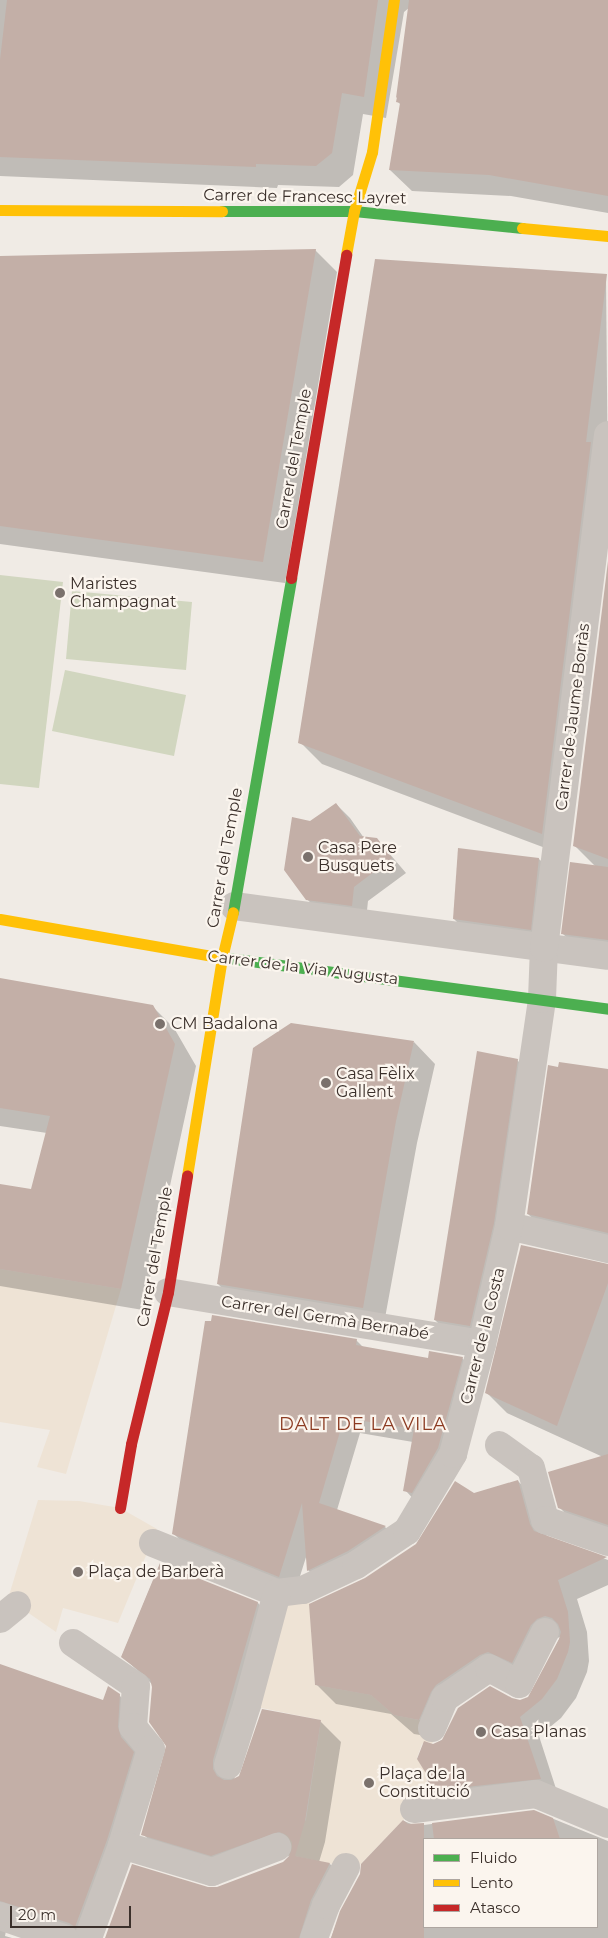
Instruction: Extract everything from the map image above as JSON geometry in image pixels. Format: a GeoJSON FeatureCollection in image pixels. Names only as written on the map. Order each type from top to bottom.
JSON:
{"type":"FeatureCollection","features":[{"type":"Feature","properties":{"kind":"street","name":"Carrer del Temple"},"geometry":{"type":"LineString","coordinates":[[120,1508],[132,1444],[168,1292],[222,958],[234,906],[354,211],[372,152],[394,0]]}},
{"type":"Feature","properties":{"kind":"street","name":"Carrer de Francesc Layret"},"geometry":{"type":"LineString","coordinates":[[0,210],[354,211],[608,236]]}},
{"type":"Feature","properties":{"kind":"street","name":"Carrer de Jaume Borràs"},"geometry":{"type":"LineString","coordinates":[[542,999],[544,948],[608,435]]}},
{"type":"Feature","properties":{"kind":"street"},"geometry":{"type":"LineString","coordinates":[[234,906],[608,956]]}},
{"type":"Feature","properties":{"kind":"street","name":"Carrer de la Via Augusta"},"geometry":{"type":"LineString","coordinates":[[0,919],[222,958],[608,1009]]}},
{"type":"Feature","properties":{"kind":"street","name":"Carrer de la Costa"},"geometry":{"type":"LineString","coordinates":[[277,1594],[304,1590],[356,1565],[407,1531],[453,1454],[474,1342],[509,1226],[542,999]]}},
{"type":"Feature","properties":{"kind":"street"},"geometry":{"type":"LineString","coordinates":[[509,1226],[608,1248]]}},
{"type":"Feature","properties":{"kind":"street","name":"Carrer del Germà Bernabé"},"geometry":{"type":"LineString","coordinates":[[168,1292],[474,1342]]}},
{"type":"Feature","properties":{"kind":"street"},"geometry":{"type":"LineString","coordinates":[[499,1445],[530,1468],[545,1520],[608,1542]]}},
{"type":"Feature","properties":{"kind":"street"},"geometry":{"type":"LineString","coordinates":[[153,1543],[277,1594],[247,1705],[228,1765]]}},
{"type":"Feature","properties":{"kind":"street"},"geometry":{"type":"LineString","coordinates":[[432,1728],[445,1698],[488,1668],[519,1684],[545,1632]]}},
{"type":"Feature","properties":{"kind":"street"},"geometry":{"type":"LineString","coordinates":[[74,1643],[136,1686],[133,1727],[151,1749],[122,1845],[88,1938]]}},
{"type":"Feature","properties":{"kind":"street"},"geometry":{"type":"LineString","coordinates":[[414,1809],[536,1794],[608,1824]]}},
{"type":"Feature","properties":{"kind":"street"},"geometry":{"type":"LineString","coordinates":[[122,1845],[212,1872],[277,1847]]}},
{"type":"Feature","properties":{"kind":"street"},"geometry":{"type":"LineString","coordinates":[[314,1938],[326,1905],[346,1867]]}},
{"type":"Feature","properties":{"kind":"street"},"geometry":{"type":"LineString","coordinates":[[0,1916],[64,1938]]}},
{"type":"Feature","properties":{"kind":"green space"},"geometry":{"type":"Polygon","coordinates":[[[0,575],[63,582],[39,788],[0,784],[0,575]]]}},
{"type":"Feature","properties":{"kind":"green space"},"geometry":{"type":"Polygon","coordinates":[[[72,591],[192,602],[186,670],[66,659],[72,591]]]}},
{"type":"Feature","properties":{"kind":"green space"},"geometry":{"type":"Polygon","coordinates":[[[65,670],[186,695],[174,756],[52,731],[65,670]]]}},
{"type":"Feature","properties":{"kind":"shaded area"},"geometry":{"type":"Polygon","coordinates":[[[0,1269],[121,1289],[66,1474],[37,1467],[50,1430],[0,1422],[0,1269]]]}},
{"type":"Feature","properties":{"kind":"shaded area","name":"Plaça de Barberà"},"geometry":{"type":"Polygon","coordinates":[[[38,1500],[79,1501],[120,1508],[157,1529],[118,1623],[63,1608],[56,1632],[17,1605],[7,1602],[38,1500]]]}},
{"type":"Feature","properties":{"kind":"shaded area","name":"Plaça de la Constitució"},"geometry":{"type":"Polygon","coordinates":[[[277,1593],[309,1597],[315,1685],[371,1695],[394,1715],[428,1722],[437,1733],[432,1744],[428,1742],[422,1744],[417,1758],[421,1764],[426,1766],[428,1801],[414,1809],[353,1872],[342,1866],[280,1853],[273,1840],[300,1827],[306,1820],[321,1720],[247,1705],[277,1593]]]}},
{"type":"Feature","properties":{"kind":"building"},"geometry":{"type":"Polygon","coordinates":[[[7,0],[378,0],[364,97],[342,93],[332,153],[316,166],[256,164],[256,167],[0,157],[0,60],[7,0]]]}},
{"type":"Feature","properties":{"kind":"building"},"geometry":{"type":"Polygon","coordinates":[[[409,0],[608,0],[608,196],[489,175],[389,170],[400,103],[396,102],[396,98],[409,0]]]}},
{"type":"Feature","properties":{"kind":"building"},"geometry":{"type":"Polygon","coordinates":[[[316,249],[263,562],[0,526],[0,256],[316,249]]]}},
{"type":"Feature","properties":{"kind":"building"},"geometry":{"type":"Polygon","coordinates":[[[375,259],[607,274],[586,442],[591,442],[542,834],[298,743],[375,259]]]}},
{"type":"Feature","properties":{"kind":"building"},"geometry":{"type":"Polygon","coordinates":[[[608,561],[608,859],[573,846],[608,561]]]}},
{"type":"Feature","properties":{"kind":"building","name":"Casa Pere Busquets"},"geometry":{"type":"Polygon","coordinates":[[[336,803],[360,836],[377,838],[392,858],[354,887],[352,906],[306,900],[284,870],[292,817],[310,821],[336,803]]]}},
{"type":"Feature","properties":{"kind":"building"},"geometry":{"type":"Polygon","coordinates":[[[458,848],[539,858],[531,930],[453,919],[458,848]]]}},
{"type":"Feature","properties":{"kind":"building"},"geometry":{"type":"Polygon","coordinates":[[[570,862],[608,867],[608,940],[561,934],[570,862]]]}},
{"type":"Feature","properties":{"kind":"building"},"geometry":{"type":"Polygon","coordinates":[[[0,978],[153,1005],[175,1044],[121,1289],[0,1269],[0,1184],[31,1189],[50,1116],[0,1108],[0,978]]]}},
{"type":"Feature","properties":{"kind":"building"},"geometry":{"type":"Polygon","coordinates":[[[291,1023],[414,1041],[396,1121],[363,1308],[217,1284],[253,1048],[291,1023]]]}},
{"type":"Feature","properties":{"kind":"building"},"geometry":{"type":"Polygon","coordinates":[[[477,1051],[518,1059],[494,1223],[470,1326],[434,1320],[477,1051]]]}},
{"type":"Feature","properties":{"kind":"building"},"geometry":{"type":"Polygon","coordinates":[[[559,1062],[608,1069],[608,1233],[527,1214],[548,1065],[558,1067],[559,1062]]]}},
{"type":"Feature","properties":{"kind":"building"},"geometry":{"type":"Polygon","coordinates":[[[521,1245],[608,1264],[608,1283],[557,1426],[485,1393],[521,1245]]]}},
{"type":"Feature","properties":{"kind":"building"},"geometry":{"type":"Polygon","coordinates":[[[212,1315],[357,1339],[356,1345],[428,1358],[429,1351],[463,1357],[438,1448],[412,1493],[403,1491],[414,1429],[344,1418],[319,1503],[386,1526],[348,1551],[307,1571],[302,1503],[279,1577],[172,1534],[205,1321],[211,1321],[212,1315]]]}},
{"type":"Feature","properties":{"kind":"building"},"geometry":{"type":"Polygon","coordinates":[[[608,1454],[608,1525],[558,1508],[548,1472],[608,1454]]]}},
{"type":"Feature","properties":{"kind":"building"},"geometry":{"type":"Polygon","coordinates":[[[518,1480],[530,1524],[534,1531],[607,1557],[558,1580],[568,1612],[570,1642],[568,1652],[557,1679],[542,1699],[520,1717],[541,1779],[429,1791],[427,1775],[417,1759],[424,1741],[433,1744],[442,1740],[458,1708],[490,1686],[512,1698],[520,1700],[528,1697],[559,1639],[561,1632],[558,1624],[552,1618],[545,1616],[537,1619],[531,1625],[512,1663],[488,1652],[480,1655],[436,1685],[419,1720],[394,1715],[371,1695],[315,1685],[309,1604],[365,1578],[416,1544],[455,1481],[474,1493],[518,1480]]]}},
{"type":"Feature","properties":{"kind":"building"},"geometry":{"type":"Polygon","coordinates":[[[160,1563],[258,1602],[213,1760],[213,1769],[217,1776],[224,1780],[231,1780],[239,1776],[262,1709],[321,1720],[305,1821],[295,1856],[330,1863],[311,1900],[299,1938],[105,1938],[132,1864],[208,1887],[217,1887],[283,1862],[289,1856],[292,1849],[292,1842],[287,1835],[279,1832],[211,1856],[141,1835],[166,1746],[149,1722],[152,1687],[150,1679],[121,1657],[160,1563]]]}},
{"type":"Feature","properties":{"kind":"building"},"geometry":{"type":"Polygon","coordinates":[[[0,1664],[103,1700],[108,1686],[120,1694],[118,1727],[121,1737],[134,1752],[107,1840],[75,1927],[69,1923],[0,1901],[0,1664]]]}},
{"type":"Feature","properties":{"kind":"building"},"geometry":{"type":"Polygon","coordinates":[[[534,1810],[553,1818],[560,1838],[434,1838],[432,1823],[534,1810]]]}},
{"type":"Feature","properties":{"kind":"building"},"geometry":{"type":"Polygon","coordinates":[[[403,1820],[408,1824],[424,1823],[424,1938],[331,1938],[340,1911],[360,1874],[361,1864],[403,1820]]]}},
{"type":"Feature","properties":{"kind":"traffic: fast"},"geometry":{"type":"LineString","coordinates":[[222,211],[354,211],[522,228]]}},
{"type":"Feature","properties":{"kind":"traffic: fast"},"geometry":{"type":"LineString","coordinates":[[233,912],[291,578]]}},
{"type":"Feature","properties":{"kind":"traffic: fast"},"geometry":{"type":"LineString","coordinates":[[213,956],[608,1009]]}},
{"type":"Feature","properties":{"kind":"traffic: slow"},"geometry":{"type":"LineString","coordinates":[[346,255],[354,211],[372,152],[394,0]]}},
{"type":"Feature","properties":{"kind":"traffic: slow"},"geometry":{"type":"LineString","coordinates":[[0,210],[222,211]]}},
{"type":"Feature","properties":{"kind":"traffic: slow"},"geometry":{"type":"LineString","coordinates":[[522,228],[608,236]]}},
{"type":"Feature","properties":{"kind":"traffic: slow"},"geometry":{"type":"LineString","coordinates":[[187,1176],[222,958],[233,912]]}},
{"type":"Feature","properties":{"kind":"traffic: slow"},"geometry":{"type":"LineString","coordinates":[[0,919],[213,956]]}},
{"type":"Feature","properties":{"kind":"traffic: jam"},"geometry":{"type":"LineString","coordinates":[[291,578],[346,255]]}},
{"type":"Feature","properties":{"kind":"traffic: jam"},"geometry":{"type":"LineString","coordinates":[[120,1508],[131,1444],[168,1292],[187,1176]]}},
{"type":"Feature","properties":{"kind":"place","name":"Maristes Champagnat"},"geometry":{"type":"Point","coordinates":[60,593]}},
{"type":"Feature","properties":{"kind":"place","name":"Casa Pere Busquets"},"geometry":{"type":"Point","coordinates":[308,857]}},
{"type":"Feature","properties":{"kind":"place","name":"CM Badalona"},"geometry":{"type":"Point","coordinates":[160,1024]}},
{"type":"Feature","properties":{"kind":"place","name":"Casa Fèlix Gallent"},"geometry":{"type":"Point","coordinates":[326,1083]}},
{"type":"Feature","properties":{"kind":"place","name":"Plaça de Barberà"},"geometry":{"type":"Point","coordinates":[78,1572]}},
{"type":"Feature","properties":{"kind":"place","name":"Casa Planas"},"geometry":{"type":"Point","coordinates":[481,1732]}},
{"type":"Feature","properties":{"kind":"place","name":"Plaça de la Constitució"},"geometry":{"type":"Point","coordinates":[369,1783]}},
{"type":"Feature","properties":{"kind":"district","name":"DALT DE LA VILA"},"geometry":{"type":"Point","coordinates":[363,1424]}}]}
